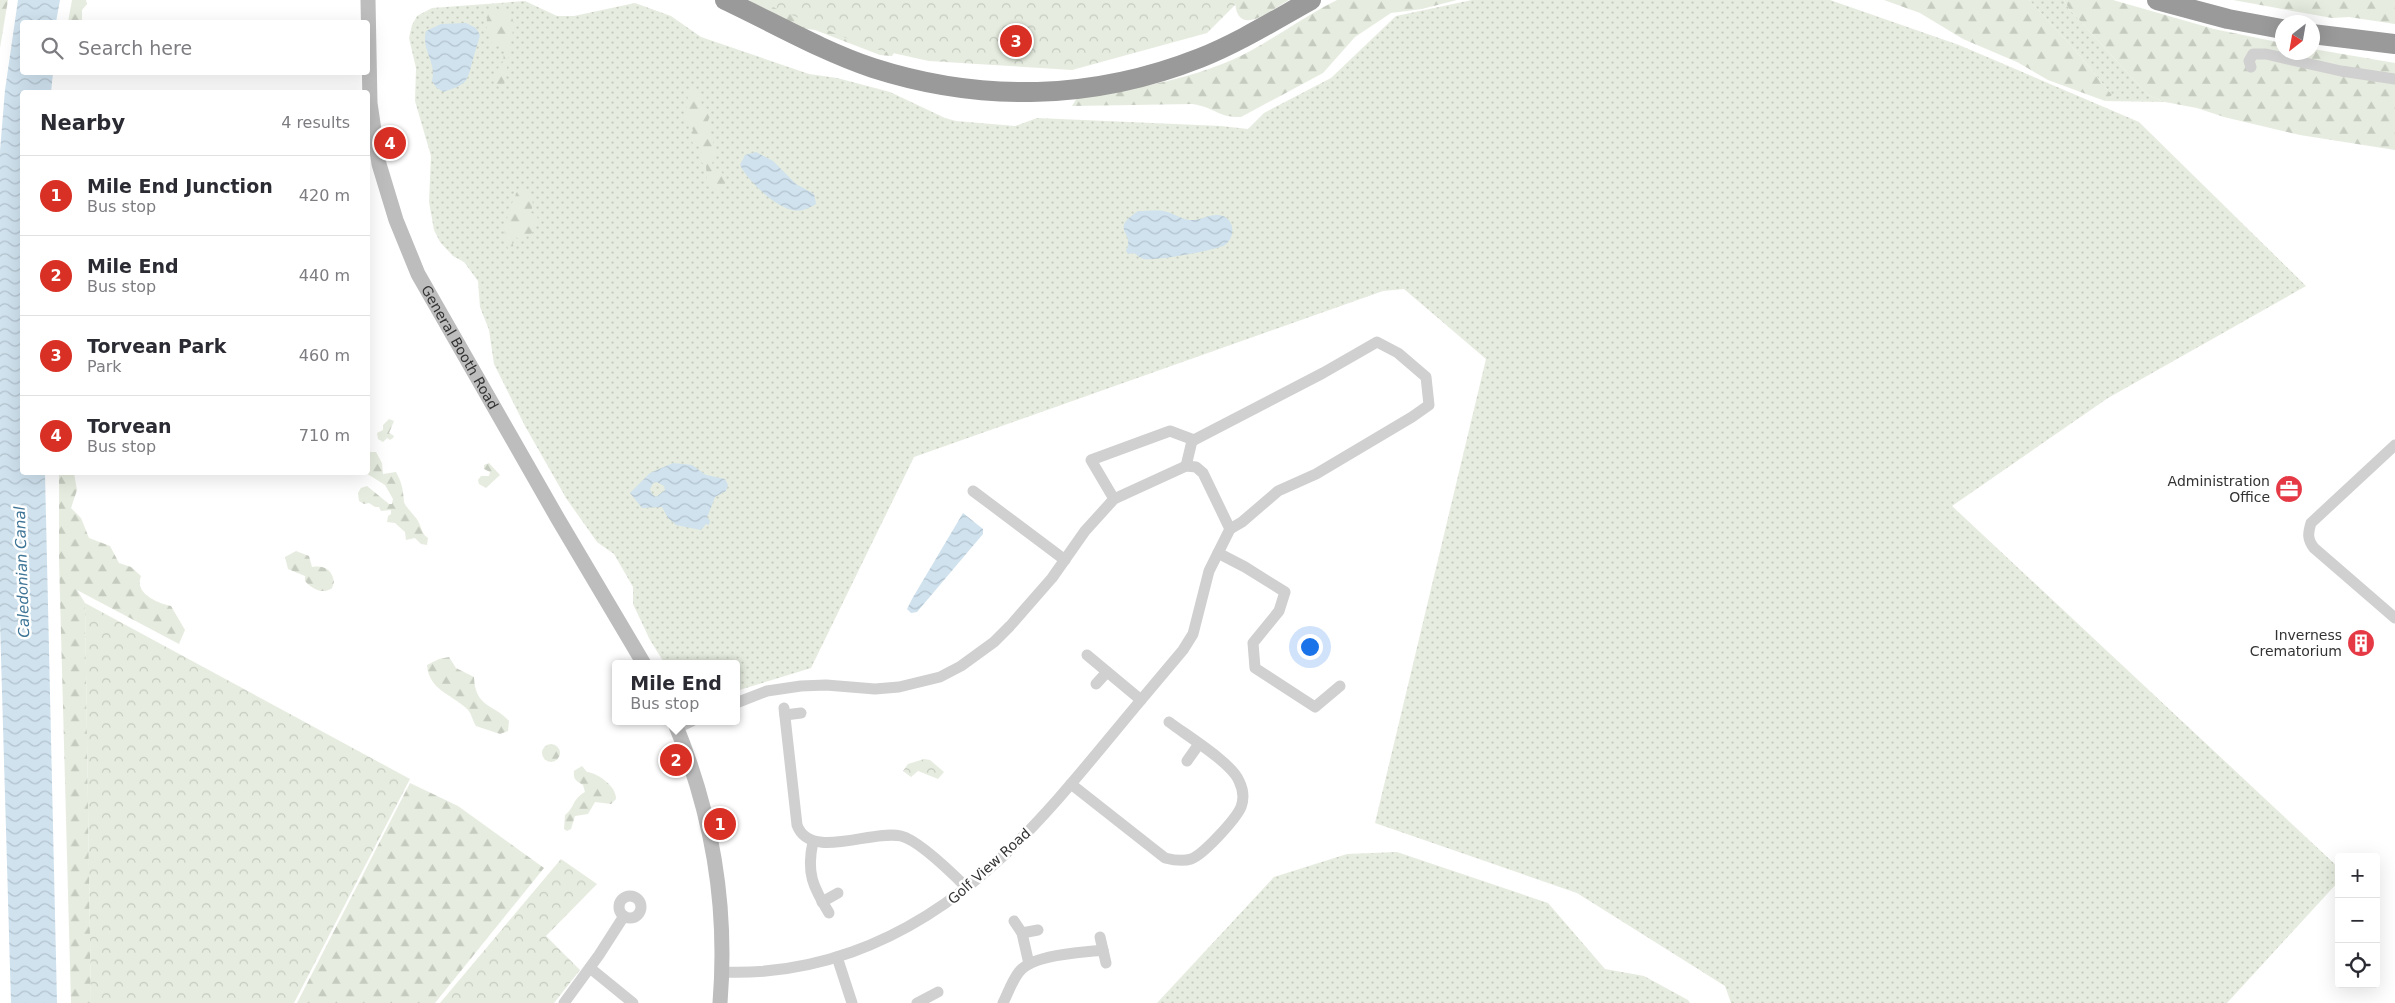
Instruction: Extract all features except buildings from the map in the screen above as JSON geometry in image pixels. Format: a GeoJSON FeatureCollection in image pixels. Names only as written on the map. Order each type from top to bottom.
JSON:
{"type":"FeatureCollection","features":[{"type":"Feature","properties":{"kind":"highway"},"geometry":{"type":"LineString","coordinates":[[725,0],[818,45],[872,67],[954,88],[1029,92],[1081,90],[1148,76],[1201,58],[1311,0]]}},
{"type":"Feature","properties":{"kind":"highway"},"geometry":{"type":"LineString","coordinates":[[2157,0],[2228,19],[2275,28]]}},
{"type":"Feature","properties":{"kind":"highway"},"geometry":{"type":"LineString","coordinates":[[2320,35],[2395,44]]}},
{"type":"Feature","properties":{"kind":"street","name":"General Booth Road"},"geometry":{"type":"LineString","coordinates":[[368,0],[368,20]]}},
{"type":"Feature","properties":{"kind":"street"},"geometry":{"type":"LineString","coordinates":[[2251,67],[2249,61],[2253,54],[2266,54],[2316,67],[2395,79]]}},
{"type":"Feature","properties":{"kind":"street","name":"General Booth Road"},"geometry":{"type":"LineString","coordinates":[[369,75],[370,90]]}},
{"type":"Feature","properties":{"kind":"street","name":"General Booth Road"},"geometry":{"type":"LineString","coordinates":[[370,103],[379,164],[396,220],[418,274],[558,519],[642,660]]}},
{"type":"Feature","properties":{"kind":"street"},"geometry":{"type":"LineString","coordinates":[[740,701],[767,691],[801,686],[826,685],[875,689],[899,687],[940,677],[961,666],[994,642],[1052,578],[1085,531],[1114,499],[1186,466],[1196,467],[1203,473],[1230,529],[1242,522],[1278,492],[1316,474],[1429,405],[1426,378],[1398,353],[1377,342],[1323,373],[1194,440],[1186,466]]}},
{"type":"Feature","properties":{"kind":"street"},"geometry":{"type":"LineString","coordinates":[[1114,499],[1091,460],[1170,431],[1194,440]]}},
{"type":"Feature","properties":{"kind":"street"},"geometry":{"type":"LineString","coordinates":[[2395,445],[2311,523],[2308,533],[2309,542],[2314,548],[2395,618]]}},
{"type":"Feature","properties":{"kind":"street"},"geometry":{"type":"LineString","coordinates":[[973,491],[1065,560]]}},
{"type":"Feature","properties":{"kind":"street","name":"Golf View Road"},"geometry":{"type":"LineString","coordinates":[[722,972],[786,969],[837,957],[909,928],[967,888],[1028,833],[1183,650],[1192,634],[1209,571],[1230,529]]}},
{"type":"Feature","properties":{"kind":"street"},"geometry":{"type":"LineString","coordinates":[[1218,553],[1285,592],[1279,611],[1253,643],[1255,668],[1315,707],[1340,686]]}},
{"type":"Feature","properties":{"kind":"street"},"geometry":{"type":"LineString","coordinates":[[1087,656],[1141,700]]}},
{"type":"Feature","properties":{"kind":"street"},"geometry":{"type":"LineString","coordinates":[[1096,684],[1107,672]]}},
{"type":"Feature","properties":{"kind":"street"},"geometry":{"type":"LineString","coordinates":[[802,713],[785,712],[797,825],[800,833],[806,839],[813,842],[899,835],[915,843],[967,888]]}},
{"type":"Feature","properties":{"kind":"street"},"geometry":{"type":"LineString","coordinates":[[1071,784],[1165,858],[1178,861],[1192,859],[1202,852],[1234,818],[1241,806],[1243,793],[1239,779],[1229,767],[1169,722]]}},
{"type":"Feature","properties":{"kind":"street"},"geometry":{"type":"LineString","coordinates":[[675,725],[695,776],[709,826],[720,901],[722,972],[720,1003]]}},
{"type":"Feature","properties":{"kind":"street"},"geometry":{"type":"LineString","coordinates":[[1187,761],[1199,744]]}},
{"type":"Feature","properties":{"kind":"street"},"geometry":{"type":"LineString","coordinates":[[813,842],[809,867],[812,881],[829,913]]}},
{"type":"Feature","properties":{"kind":"street"},"geometry":{"type":"LineString","coordinates":[[822,902],[838,893]]}},
{"type":"Feature","properties":{"kind":"street"},"geometry":{"type":"LineString","coordinates":[[564,1003],[590,968],[624,916]]}},
{"type":"Feature","properties":{"kind":"street"},"geometry":{"type":"LineString","coordinates":[[1014,921],[1022,933],[1029,964]]}},
{"type":"Feature","properties":{"kind":"street"},"geometry":{"type":"LineString","coordinates":[[1022,933],[1038,930]]}},
{"type":"Feature","properties":{"kind":"street"},"geometry":{"type":"LineString","coordinates":[[1100,937],[1106,962]]}},
{"type":"Feature","properties":{"kind":"street"},"geometry":{"type":"LineString","coordinates":[[1003,1003],[1020,970],[1029,964],[1041,959],[1103,950]]}},
{"type":"Feature","properties":{"kind":"street"},"geometry":{"type":"LineString","coordinates":[[837,957],[852,1003]]}},
{"type":"Feature","properties":{"kind":"street"},"geometry":{"type":"LineString","coordinates":[[590,968],[633,1003]]}},
{"type":"Feature","properties":{"kind":"street"},"geometry":{"type":"LineString","coordinates":[[922,1002],[938,992]]}},
{"type":"Feature","properties":{"kind":"green space"},"geometry":{"type":"Polygon","coordinates":[[[0,0],[8,0],[0,48],[0,0]]]}},
{"type":"Feature","properties":{"kind":"green space"},"geometry":{"type":"Polygon","coordinates":[[[72,0],[86,0],[87,4],[82,10],[82,20],[68,20],[72,0]]]}},
{"type":"Feature","properties":{"kind":"green space"},"geometry":{"type":"Polygon","coordinates":[[[749,0],[798,0],[895,51],[892,56],[880,55],[815,30],[801,28],[762,9],[749,0]]]}},
{"type":"Feature","properties":{"kind":"green space"},"geometry":{"type":"Polygon","coordinates":[[[756,0],[1240,0],[1207,33],[1072,70],[929,61],[870,48],[756,0]]]}},
{"type":"Feature","properties":{"kind":"green space"},"geometry":{"type":"Polygon","coordinates":[[[1235,0],[1289,0],[1256,19],[1248,20],[1241,18],[1237,12],[1235,0]]]}},
{"type":"Feature","properties":{"kind":"green space"},"geometry":{"type":"Polygon","coordinates":[[[1337,0],[1457,0],[1422,9],[1391,13],[1355,37],[1323,73],[1241,117],[1227,116],[1206,107],[1192,104],[1072,106],[1077,98],[1167,81],[1232,60],[1337,0]]]}},
{"type":"Feature","properties":{"kind":"green space"},"geometry":{"type":"Polygon","coordinates":[[[1472,0],[1830,0],[1959,45],[2139,122],[2306,286],[2108,398],[1952,506],[2335,864],[2335,885],[2227,1003],[1731,1003],[1725,986],[1577,893],[1375,823],[1486,359],[1404,289],[1383,291],[914,457],[811,668],[740,690],[740,660],[662,660],[650,640],[633,604],[633,587],[614,554],[597,542],[566,498],[525,426],[494,364],[489,330],[480,307],[478,281],[464,262],[453,256],[440,242],[434,230],[429,202],[431,156],[415,101],[416,68],[409,38],[412,25],[417,16],[432,8],[525,1],[557,16],[574,16],[635,3],[671,16],[701,37],[809,74],[837,78],[890,92],[945,118],[956,121],[1015,126],[1037,118],[1221,126],[1248,129],[1264,113],[1331,78],[1396,16],[1472,0]]]}},
{"type":"Feature","properties":{"kind":"green space"},"geometry":{"type":"Polygon","coordinates":[[[1884,0],[2029,0],[2075,50],[2112,95],[2105,101],[2048,80],[2017,62],[1963,39],[1920,13],[1884,0]]]}},
{"type":"Feature","properties":{"kind":"green space"},"geometry":{"type":"Polygon","coordinates":[[[2029,0],[2064,0],[2069,9],[2148,95],[2165,102],[2105,101],[2112,95],[2075,50],[2029,0]]]}},
{"type":"Feature","properties":{"kind":"green space"},"geometry":{"type":"Polygon","coordinates":[[[2064,0],[2113,0],[2214,29],[2275,42],[2275,60],[2320,60],[2320,50],[2395,63],[2395,150],[2300,135],[2224,117],[2197,108],[2165,102],[2148,95],[2069,9],[2064,0]]]}},
{"type":"Feature","properties":{"kind":"green space"},"geometry":{"type":"Polygon","coordinates":[[[2233,0],[2395,0],[2395,24],[2349,17],[2332,18],[2233,0]]]}},
{"type":"Feature","properties":{"kind":"green space"},"geometry":{"type":"Polygon","coordinates":[[[496,8],[510,11],[514,24],[504,86],[495,85],[495,72],[503,62],[505,44],[492,44],[487,28],[489,11],[496,8]]]}},
{"type":"Feature","properties":{"kind":"green space"},"geometry":{"type":"Polygon","coordinates":[[[691,89],[696,89],[700,95],[699,100],[711,114],[707,123],[713,140],[715,158],[710,167],[721,171],[726,179],[725,185],[718,190],[712,190],[707,181],[706,166],[700,161],[702,148],[693,144],[691,138],[693,130],[684,120],[684,112],[689,103],[687,95],[691,89]]]}},
{"type":"Feature","properties":{"kind":"green space"},"geometry":{"type":"Polygon","coordinates":[[[523,188],[533,203],[531,213],[537,215],[538,221],[533,232],[521,241],[516,237],[512,242],[514,248],[508,249],[504,229],[508,211],[516,193],[523,188]]]}},
{"type":"Feature","properties":{"kind":"green space"},"geometry":{"type":"Polygon","coordinates":[[[389,419],[394,421],[389,433],[394,436],[390,440],[387,438],[383,442],[378,439],[377,433],[383,430],[383,425],[389,419]]]}},
{"type":"Feature","properties":{"kind":"green space"},"geometry":{"type":"Polygon","coordinates":[[[370,452],[376,452],[382,463],[383,474],[396,472],[402,486],[404,502],[428,538],[427,545],[421,544],[415,538],[406,540],[405,532],[395,523],[387,522],[391,510],[381,511],[379,507],[359,501],[358,493],[361,488],[367,486],[389,504],[392,504],[393,499],[385,485],[369,475],[370,452]]]}},
{"type":"Feature","properties":{"kind":"green space"},"geometry":{"type":"Polygon","coordinates":[[[489,463],[500,475],[486,488],[479,484],[478,480],[481,476],[489,476],[490,472],[484,469],[484,465],[489,463]]]}},
{"type":"Feature","properties":{"kind":"green space"},"geometry":{"type":"Polygon","coordinates":[[[59,475],[74,475],[77,490],[71,508],[81,518],[89,538],[110,546],[119,563],[131,567],[141,576],[141,587],[148,596],[171,606],[185,630],[179,644],[77,590],[85,603],[91,1003],[71,1003],[59,559],[59,475]]]}},
{"type":"Feature","properties":{"kind":"green space"},"geometry":{"type":"Polygon","coordinates":[[[296,551],[309,556],[312,567],[324,567],[329,571],[334,582],[332,588],[325,591],[318,590],[305,581],[305,576],[288,569],[285,557],[296,551]]]}},
{"type":"Feature","properties":{"kind":"green space"},"geometry":{"type":"Polygon","coordinates":[[[85,603],[410,779],[294,1003],[91,1003],[85,603]]]}},
{"type":"Feature","properties":{"kind":"green space"},"geometry":{"type":"Polygon","coordinates":[[[449,657],[456,668],[474,677],[478,695],[486,704],[509,721],[508,731],[500,734],[476,726],[468,710],[436,686],[427,665],[439,659],[449,657]]]}},
{"type":"Feature","properties":{"kind":"green space"},"geometry":{"type":"Polygon","coordinates":[[[551,744],[557,747],[560,753],[557,759],[551,762],[545,759],[542,753],[545,747],[551,744]]]}},
{"type":"Feature","properties":{"kind":"green space"},"geometry":{"type":"Polygon","coordinates":[[[924,759],[930,760],[944,772],[938,779],[918,771],[911,777],[903,771],[908,764],[924,759]]]}},
{"type":"Feature","properties":{"kind":"green space"},"geometry":{"type":"Polygon","coordinates":[[[582,766],[587,772],[606,781],[613,790],[616,799],[611,804],[595,802],[588,814],[575,816],[571,829],[567,831],[564,829],[565,815],[585,792],[583,785],[574,776],[574,771],[582,766]]]}},
{"type":"Feature","properties":{"kind":"green space"},"geometry":{"type":"Polygon","coordinates":[[[410,783],[458,806],[544,868],[435,1003],[297,1003],[410,783]]]}},
{"type":"Feature","properties":{"kind":"green space"},"geometry":{"type":"Polygon","coordinates":[[[1397,852],[1548,903],[1605,969],[1644,976],[1688,1000],[1690,1003],[1157,1003],[1274,877],[1347,854],[1397,852]]]}},
{"type":"Feature","properties":{"kind":"green space"},"geometry":{"type":"Polygon","coordinates":[[[561,859],[597,884],[546,936],[580,970],[554,1003],[440,1003],[561,859]]]}},
{"type":"Feature","properties":{"kind":"water","name":"Caledonian Canal"},"geometry":{"type":"Polygon","coordinates":[[[18,0],[60,0],[56,20],[20,20],[20,75],[53,75],[51,90],[20,90],[20,475],[45,475],[57,1003],[11,1003],[0,622],[0,151],[5,90],[18,0]]]}},
{"type":"Feature","properties":{"kind":"water"},"geometry":{"type":"Polygon","coordinates":[[[466,23],[476,28],[480,35],[469,73],[462,84],[443,92],[432,81],[433,74],[425,38],[426,31],[441,24],[466,23]]]}},
{"type":"Feature","properties":{"kind":"water"},"geometry":{"type":"Polygon","coordinates":[[[756,152],[773,161],[796,184],[814,194],[816,204],[802,210],[793,210],[770,199],[749,178],[740,165],[745,155],[756,152]]]}},
{"type":"Feature","properties":{"kind":"water"},"geometry":{"type":"Polygon","coordinates":[[[1138,211],[1164,211],[1190,220],[1214,215],[1223,216],[1227,218],[1232,226],[1232,235],[1227,243],[1217,248],[1171,257],[1144,259],[1134,253],[1128,254],[1126,251],[1128,239],[1124,231],[1125,223],[1138,211]]]}},
{"type":"Feature","properties":{"kind":"water"},"geometry":{"type":"Polygon","coordinates":[[[673,463],[692,465],[706,475],[725,479],[728,485],[726,491],[715,497],[707,518],[710,520],[709,525],[706,524],[701,530],[676,525],[668,518],[662,507],[642,508],[630,493],[650,473],[673,463]],[[657,482],[653,483],[650,489],[652,494],[656,497],[665,490],[664,486],[657,482]]]}},
{"type":"Feature","properties":{"kind":"water"},"geometry":{"type":"Polygon","coordinates":[[[963,513],[983,529],[983,534],[917,612],[911,613],[907,609],[912,599],[963,513]]]}},
{"type":"Feature","properties":{"kind":"place","name":"Torvean Park"},"geometry":{"type":"Point","coordinates":[1016,41]}},
{"type":"Feature","properties":{"kind":"place","name":"Torvean"},"geometry":{"type":"Point","coordinates":[390,143]}},
{"type":"Feature","properties":{"kind":"place","name":"Administration Office"},"geometry":{"type":"Point","coordinates":[2289,489]}},
{"type":"Feature","properties":{"kind":"place","name":"Inverness Crematorium"},"geometry":{"type":"Point","coordinates":[2361,643]}},
{"type":"Feature","properties":{"kind":"place","name":"Mile End"},"geometry":{"type":"Point","coordinates":[676,760]}},
{"type":"Feature","properties":{"kind":"place","name":"Mile End Junction"},"geometry":{"type":"Point","coordinates":[720,824]}}]}
